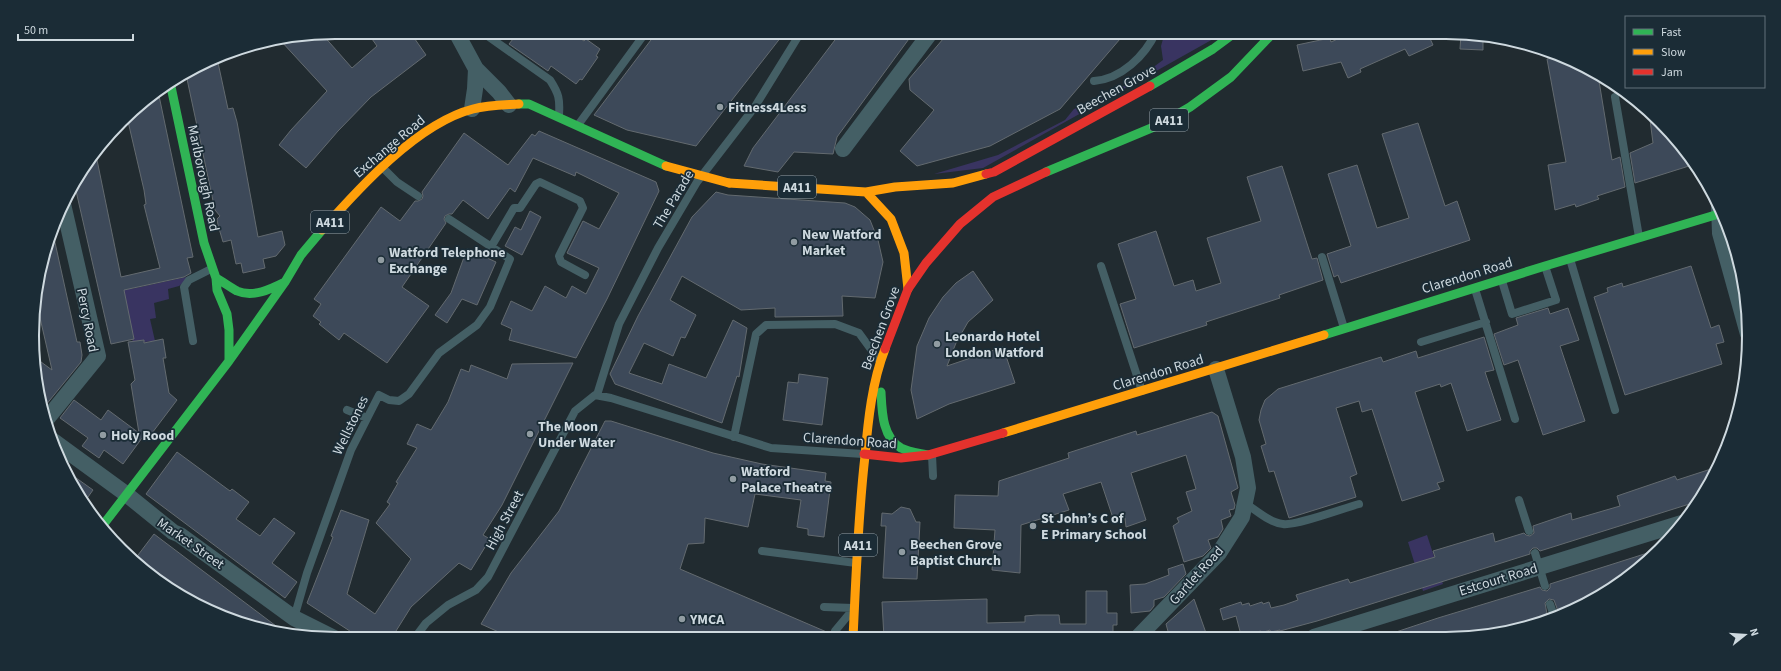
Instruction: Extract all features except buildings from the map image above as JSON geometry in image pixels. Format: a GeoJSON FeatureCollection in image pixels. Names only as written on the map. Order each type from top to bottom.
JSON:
{"type":"FeatureCollection","features":[{"type":"Feature","properties":{"kind":"main road","name":"Beechen Grove"},"geometry":{"type":"LineString","coordinates":[[866,192],[894,187],[953,184],[994,172],[1181,69],[1227,39]]}},
{"type":"Feature","properties":{"kind":"main road","name":"Beechen Grove"},"geometry":{"type":"LineString","coordinates":[[853,632],[856,563],[864,454],[868,423],[880,363],[908,289],[926,263],[960,224],[993,198],[1067,162],[1161,124],[1190,107],[1231,77],[1267,39]]}},
{"type":"Feature","properties":{"kind":"main road","name":"Marlborough Road"},"geometry":{"type":"LineString","coordinates":[[171,89],[204,243],[216,278],[217,290],[227,314],[229,330],[229,361]]}},
{"type":"Feature","properties":{"kind":"main road","name":"Exchange Road"},"geometry":{"type":"LineString","coordinates":[[106,522],[229,361],[286,282],[301,255],[350,198],[382,167],[432,126],[457,114],[486,106],[529,104],[666,166],[729,183],[866,192]]}},
{"type":"Feature","properties":{"kind":"main road","name":"A411"},"geometry":{"type":"LineString","coordinates":[[866,192],[891,219],[904,253],[908,289]]}},
{"type":"Feature","properties":{"kind":"main road","name":"Clarendon Road"},"geometry":{"type":"LineString","coordinates":[[864,454],[902,458],[930,455],[1216,369],[1501,279],[1639,238],[1715,213]]}},
{"type":"Feature","properties":{"kind":"main road"},"geometry":{"type":"LineString","coordinates":[[216,278],[241,292],[250,293],[258,293],[286,282]]}},
{"type":"Feature","properties":{"kind":"main road"},"geometry":{"type":"LineString","coordinates":[[880,363],[884,426],[890,437],[899,447],[930,455]]}},
{"type":"Feature","properties":{"kind":"street"},"geometry":{"type":"LineString","coordinates":[[460,39],[476,69],[499,92],[509,105]]}},
{"type":"Feature","properties":{"kind":"street"},"geometry":{"type":"LineString","coordinates":[[843,149],[926,39]]}},
{"type":"Feature","properties":{"kind":"street"},"geometry":{"type":"LineString","coordinates":[[472,109],[476,69]]}},
{"type":"Feature","properties":{"kind":"street","name":"Percy Road"},"geometry":{"type":"LineString","coordinates":[[50,415],[98,356],[65,214]]}},
{"type":"Feature","properties":{"kind":"street"},"geometry":{"type":"LineString","coordinates":[[1720,225],[1720,233],[1740,304]]}},
{"type":"Feature","properties":{"kind":"street","name":"Gartlet Road"},"geometry":{"type":"LineString","coordinates":[[1144,632],[1218,553],[1242,517],[1248,488],[1243,456],[1216,369]]}},
{"type":"Feature","properties":{"kind":"street","name":"Market Street"},"geometry":{"type":"LineString","coordinates":[[61,447],[126,494],[173,532],[180,535],[294,618],[320,631]]}},
{"type":"Feature","properties":{"kind":"street","name":"Estcourt Road"},"geometry":{"type":"LineString","coordinates":[[1328,632],[1537,560],[1673,525]]}},
{"type":"Feature","properties":{"kind":"lane"},"geometry":{"type":"LineString","coordinates":[[492,39],[550,80],[560,101],[559,118]]}},
{"type":"Feature","properties":{"kind":"lane"},"geometry":{"type":"LineString","coordinates":[[578,125],[641,39]]}},
{"type":"Feature","properties":{"kind":"lane","name":"The Parade"},"geometry":{"type":"LineString","coordinates":[[596,395],[619,324],[658,248],[697,182],[754,108],[797,39]]}},
{"type":"Feature","properties":{"kind":"lane"},"geometry":{"type":"LineString","coordinates":[[1094,81],[1104,80],[1131,64],[1144,53],[1153,39]]}},
{"type":"Feature","properties":{"kind":"lane"},"geometry":{"type":"LineString","coordinates":[[1615,97],[1639,238]]}},
{"type":"Feature","properties":{"kind":"lane"},"geometry":{"type":"LineString","coordinates":[[382,167],[397,182],[418,196]]}},
{"type":"Feature","properties":{"kind":"lane"},"geometry":{"type":"LineString","coordinates":[[491,247],[514,208],[520,208],[536,184],[540,182],[580,201],[583,208],[559,256],[561,262],[585,275]]}},
{"type":"Feature","properties":{"kind":"lane","name":"Wellstones"},"geometry":{"type":"LineString","coordinates":[[294,618],[307,573],[351,450],[379,395],[389,400],[399,401],[409,394],[439,353],[478,325],[490,307],[510,259],[449,219]]}},
{"type":"Feature","properties":{"kind":"lane"},"geometry":{"type":"LineString","coordinates":[[1322,257],[1344,328]]}},
{"type":"Feature","properties":{"kind":"lane"},"geometry":{"type":"LineString","coordinates":[[1570,258],[1615,410]]}},
{"type":"Feature","properties":{"kind":"lane"},"geometry":{"type":"LineString","coordinates":[[1101,266],[1142,391]]}},
{"type":"Feature","properties":{"kind":"lane"},"geometry":{"type":"LineString","coordinates":[[1501,279],[1512,314],[1556,300],[1545,266]]}},
{"type":"Feature","properties":{"kind":"lane"},"geometry":{"type":"LineString","coordinates":[[193,341],[184,287],[190,280],[212,269]]}},
{"type":"Feature","properties":{"kind":"lane"},"geometry":{"type":"LineString","coordinates":[[1475,288],[1515,419]]}},
{"type":"Feature","properties":{"kind":"lane"},"geometry":{"type":"LineString","coordinates":[[1420,342],[1486,322]]}},
{"type":"Feature","properties":{"kind":"lane"},"geometry":{"type":"LineString","coordinates":[[734,437],[756,334],[766,325],[835,324],[859,333],[880,363]]}},
{"type":"Feature","properties":{"kind":"lane","name":"Clarendon Road"},"geometry":{"type":"LineString","coordinates":[[596,395],[771,448],[864,454]]}},
{"type":"Feature","properties":{"kind":"lane","name":"High Street"},"geometry":{"type":"LineString","coordinates":[[419,632],[426,623],[448,605],[476,590],[488,577],[576,411],[596,395]]}},
{"type":"Feature","properties":{"kind":"lane"},"geometry":{"type":"LineString","coordinates":[[347,410],[367,418]]}},
{"type":"Feature","properties":{"kind":"lane"},"geometry":{"type":"LineString","coordinates":[[930,455],[933,476]]}},
{"type":"Feature","properties":{"kind":"lane"},"geometry":{"type":"LineString","coordinates":[[1519,500],[1529,531]]}},
{"type":"Feature","properties":{"kind":"lane"},"geometry":{"type":"LineString","coordinates":[[1245,503],[1271,519],[1283,524],[1359,504]]}},
{"type":"Feature","properties":{"kind":"lane"},"geometry":{"type":"LineString","coordinates":[[762,551],[856,563]]}},
{"type":"Feature","properties":{"kind":"lane"},"geometry":{"type":"LineString","coordinates":[[1537,560],[1544,586]]}},
{"type":"Feature","properties":{"kind":"lane"},"geometry":{"type":"LineString","coordinates":[[1550,604],[1553,612]]}},
{"type":"Feature","properties":{"kind":"lane"},"geometry":{"type":"LineString","coordinates":[[824,607],[854,608]]}},
{"type":"Feature","properties":{"kind":"lane"},"geometry":{"type":"LineString","coordinates":[[835,632],[854,608]]}},
{"type":"Feature","properties":{"kind":"shaded area"},"geometry":{"type":"Polygon","coordinates":[[[1163,39],[1213,39],[983,168],[934,174],[998,155],[1065,120],[1074,109],[1081,106],[1086,108],[1144,74],[1163,60],[1161,46],[1163,39]]]}},
{"type":"Feature","properties":{"kind":"shaded area"},"geometry":{"type":"Polygon","coordinates":[[[128,275],[131,289],[191,276],[179,286],[168,289],[169,299],[154,303],[156,318],[150,319],[155,341],[144,342],[144,340],[133,342],[113,279],[128,275]]]}},
{"type":"Feature","properties":{"kind":"shaded area"},"geometry":{"type":"Polygon","coordinates":[[[1427,535],[1443,584],[1423,591],[1408,542],[1427,535]]]}},
{"type":"Feature","properties":{"kind":"traffic: fast"},"geometry":{"type":"LineString","coordinates":[[1150,86],[1213,49],[1227,39]]}},
{"type":"Feature","properties":{"kind":"traffic: fast"},"geometry":{"type":"LineString","coordinates":[[1046,172],[1161,124],[1190,107],[1231,77],[1267,39]]}},
{"type":"Feature","properties":{"kind":"traffic: fast"},"geometry":{"type":"LineString","coordinates":[[171,89],[204,243],[216,278],[217,290],[227,314],[229,330],[229,361]]}},
{"type":"Feature","properties":{"kind":"traffic: fast"},"geometry":{"type":"LineString","coordinates":[[519,104],[529,104],[666,166]]}},
{"type":"Feature","properties":{"kind":"traffic: fast"},"geometry":{"type":"LineString","coordinates":[[1324,335],[1716,215]]}},
{"type":"Feature","properties":{"kind":"traffic: fast"},"geometry":{"type":"LineString","coordinates":[[105,522],[229,361],[285,282],[301,255],[322,230]]}},
{"type":"Feature","properties":{"kind":"traffic: fast"},"geometry":{"type":"LineString","coordinates":[[216,278],[237,291],[249,294],[262,292],[285,282]]}},
{"type":"Feature","properties":{"kind":"traffic: fast"},"geometry":{"type":"LineString","coordinates":[[881,392],[884,423],[890,437],[901,448],[928,455]]}},
{"type":"Feature","properties":{"kind":"traffic: slow"},"geometry":{"type":"LineString","coordinates":[[322,230],[353,195],[391,159],[431,128],[452,116],[473,109],[519,104]]}},
{"type":"Feature","properties":{"kind":"traffic: slow"},"geometry":{"type":"LineString","coordinates":[[666,166],[729,183]]}},
{"type":"Feature","properties":{"kind":"traffic: slow"},"geometry":{"type":"LineString","coordinates":[[729,183],[866,192],[895,187],[953,183],[986,174]]}},
{"type":"Feature","properties":{"kind":"traffic: slow"},"geometry":{"type":"LineString","coordinates":[[866,192],[891,219],[904,253],[908,289]]}},
{"type":"Feature","properties":{"kind":"traffic: slow"},"geometry":{"type":"LineString","coordinates":[[1003,433],[1324,335]]}},
{"type":"Feature","properties":{"kind":"traffic: slow"},"geometry":{"type":"LineString","coordinates":[[853,632],[859,524],[871,402],[885,349]]}},
{"type":"Feature","properties":{"kind":"traffic: jam"},"geometry":{"type":"LineString","coordinates":[[986,174],[994,172],[1150,86]]}},
{"type":"Feature","properties":{"kind":"traffic: jam"},"geometry":{"type":"LineString","coordinates":[[885,349],[908,289],[926,263],[960,224],[993,197],[1046,172]]}},
{"type":"Feature","properties":{"kind":"traffic: jam"},"geometry":{"type":"LineString","coordinates":[[864,454],[901,458],[928,455],[1003,433]]}},
{"type":"Feature","properties":{"kind":"place","name":"Fitness4Less"},"geometry":{"type":"Point","coordinates":[720,107]}},
{"type":"Feature","properties":{"kind":"place","name":"New Watford Market"},"geometry":{"type":"Point","coordinates":[794,242]}},
{"type":"Feature","properties":{"kind":"place","name":"Watford Telephone Exchange"},"geometry":{"type":"Point","coordinates":[381,260]}},
{"type":"Feature","properties":{"kind":"place","name":"Leonardo Hotel London Watford"},"geometry":{"type":"Point","coordinates":[937,344]}},
{"type":"Feature","properties":{"kind":"place","name":"The Moon Under Water"},"geometry":{"type":"Point","coordinates":[530,434]}},
{"type":"Feature","properties":{"kind":"place","name":"Holy Rood"},"geometry":{"type":"Point","coordinates":[103,435]}},
{"type":"Feature","properties":{"kind":"place","name":"Watford Palace Theatre"},"geometry":{"type":"Point","coordinates":[733,479]}},
{"type":"Feature","properties":{"kind":"place","name":"St John’s C of E Primary School"},"geometry":{"type":"Point","coordinates":[1033,526]}},
{"type":"Feature","properties":{"kind":"place","name":"Beechen Grove Baptist Church"},"geometry":{"type":"Point","coordinates":[902,552]}},
{"type":"Feature","properties":{"kind":"place","name":"YMCA"},"geometry":{"type":"Point","coordinates":[682,619]}}]}
